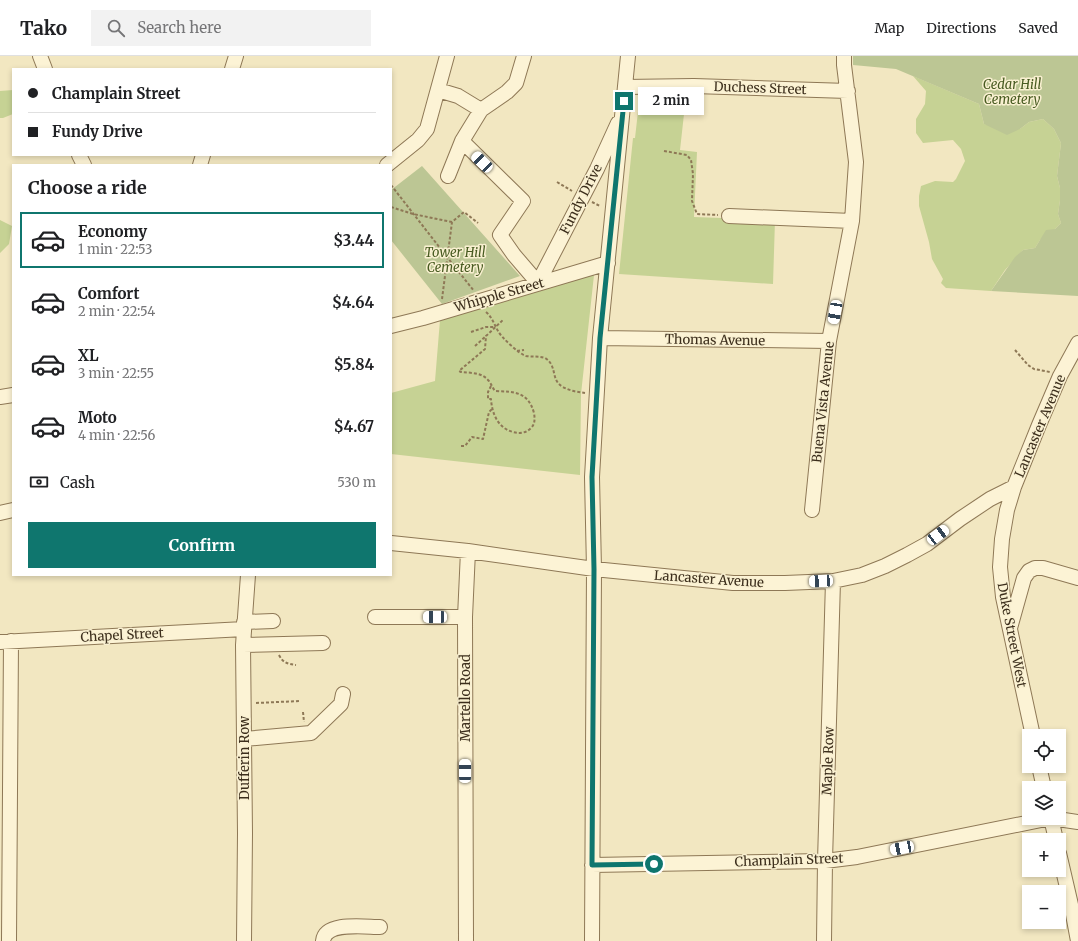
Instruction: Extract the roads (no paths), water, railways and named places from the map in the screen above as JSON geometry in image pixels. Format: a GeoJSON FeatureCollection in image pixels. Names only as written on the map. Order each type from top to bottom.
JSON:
{"type":"FeatureCollection","features":[{"type":"Feature","properties":{"kind":"street"},"geometry":{"type":"LineString","coordinates":[[40,56],[45,68]]}},
{"type":"Feature","properties":{"kind":"street"},"geometry":{"type":"LineString","coordinates":[[232,68],[236,56]]}},
{"type":"Feature","properties":{"kind":"street"},"geometry":{"type":"LineString","coordinates":[[388,164],[414,144],[424,133],[428,125],[447,56]]}},
{"type":"Feature","properties":{"kind":"street"},"geometry":{"type":"LineString","coordinates":[[448,176],[462,141],[481,110],[516,83],[524,56]]}},
{"type":"Feature","properties":{"kind":"street","name":"Fundy Drive"},"geometry":{"type":"LineString","coordinates":[[592,941],[594,569],[592,477],[600,338],[628,56]]}},
{"type":"Feature","properties":{"kind":"street","name":"Buena Vista Avenue"},"geometry":{"type":"LineString","coordinates":[[812,510],[829,341],[852,221],[856,162],[844,56]]}},
{"type":"Feature","properties":{"kind":"street","name":"Duchess Street"},"geometry":{"type":"LineString","coordinates":[[625,87],[694,86],[848,91]]}},
{"type":"Feature","properties":{"kind":"street"},"geometry":{"type":"LineString","coordinates":[[438,90],[458,96],[481,110]]}},
{"type":"Feature","properties":{"kind":"street","name":"Fundy Drive"},"geometry":{"type":"LineString","coordinates":[[538,283],[597,169],[623,114]]}},
{"type":"Feature","properties":{"kind":"street"},"geometry":{"type":"LineString","coordinates":[[462,141],[523,201],[500,234],[514,255],[538,283]]}},
{"type":"Feature","properties":{"kind":"street"},"geometry":{"type":"LineString","coordinates":[[729,216],[852,221]]}},
{"type":"Feature","properties":{"kind":"street","name":"Whipple Street"},"geometry":{"type":"LineString","coordinates":[[392,326],[608,263]]}},
{"type":"Feature","properties":{"kind":"street","name":"Thomas Avenue"},"geometry":{"type":"LineString","coordinates":[[600,338],[829,341]]}},
{"type":"Feature","properties":{"kind":"street","name":"Lancaster Avenue"},"geometry":{"type":"LineString","coordinates":[[392,542],[468,551],[594,569],[733,583],[833,581],[862,574],[885,566],[927,544],[990,499],[1014,487],[1060,376],[1078,343]]}},
{"type":"Feature","properties":{"kind":"street"},"geometry":{"type":"LineString","coordinates":[[0,397],[12,395]]}},
{"type":"Feature","properties":{"kind":"street","name":"Duke Street West"},"geometry":{"type":"LineString","coordinates":[[1014,487],[1007,510],[1002,539],[1000,567],[1003,598],[1009,630],[1031,729]]}},
{"type":"Feature","properties":{"kind":"street"},"geometry":{"type":"LineString","coordinates":[[0,513],[12,510]]}},
{"type":"Feature","properties":{"kind":"street","name":"Martello Road"},"geometry":{"type":"LineString","coordinates":[[466,941],[465,617],[468,551]]}},
{"type":"Feature","properties":{"kind":"street"},"geometry":{"type":"LineString","coordinates":[[1009,630],[1024,578],[1028,571],[1035,568],[1043,568],[1078,578]]}},
{"type":"Feature","properties":{"kind":"street","name":"Dufferin Row"},"geometry":{"type":"LineString","coordinates":[[244,941],[245,833],[243,645],[248,576]]}},
{"type":"Feature","properties":{"kind":"street","name":"Maple Row"},"geometry":{"type":"LineString","coordinates":[[824,941],[833,581]]}},
{"type":"Feature","properties":{"kind":"street"},"geometry":{"type":"LineString","coordinates":[[375,617],[465,617]]}},
{"type":"Feature","properties":{"kind":"street","name":"Chapel Street"},"geometry":{"type":"LineString","coordinates":[[5,641],[244,625],[273,621]]}},
{"type":"Feature","properties":{"kind":"street"},"geometry":{"type":"LineString","coordinates":[[5,641],[9,941]]}},
{"type":"Feature","properties":{"kind":"street"},"geometry":{"type":"LineString","coordinates":[[243,645],[324,643]]}},
{"type":"Feature","properties":{"kind":"street"},"geometry":{"type":"LineString","coordinates":[[244,739],[311,733],[341,704],[343,694]]}},
{"type":"Feature","properties":{"kind":"street","name":"Champlain Street"},"geometry":{"type":"LineString","coordinates":[[1066,820],[1078,822]]}},
{"type":"Feature","properties":{"kind":"street","name":"Champlain Street"},"geometry":{"type":"LineString","coordinates":[[592,865],[825,861],[857,857],[1022,824]]}},
{"type":"Feature","properties":{"kind":"street"},"geometry":{"type":"LineString","coordinates":[[1066,877],[1075,909],[1078,941]]}},
{"type":"Feature","properties":{"kind":"street"},"geometry":{"type":"LineString","coordinates":[[323,941],[327,932],[342,926],[380,927]]}},
{"type":"Feature","properties":{"kind":"park label","name":"Cedar Hill Cemetery"},"geometry":{"type":"Point","coordinates":[1012,92]}},
{"type":"Feature","properties":{"kind":"park label","name":"Tower Hill Cemetery"},"geometry":{"type":"Point","coordinates":[455,260]}}]}
